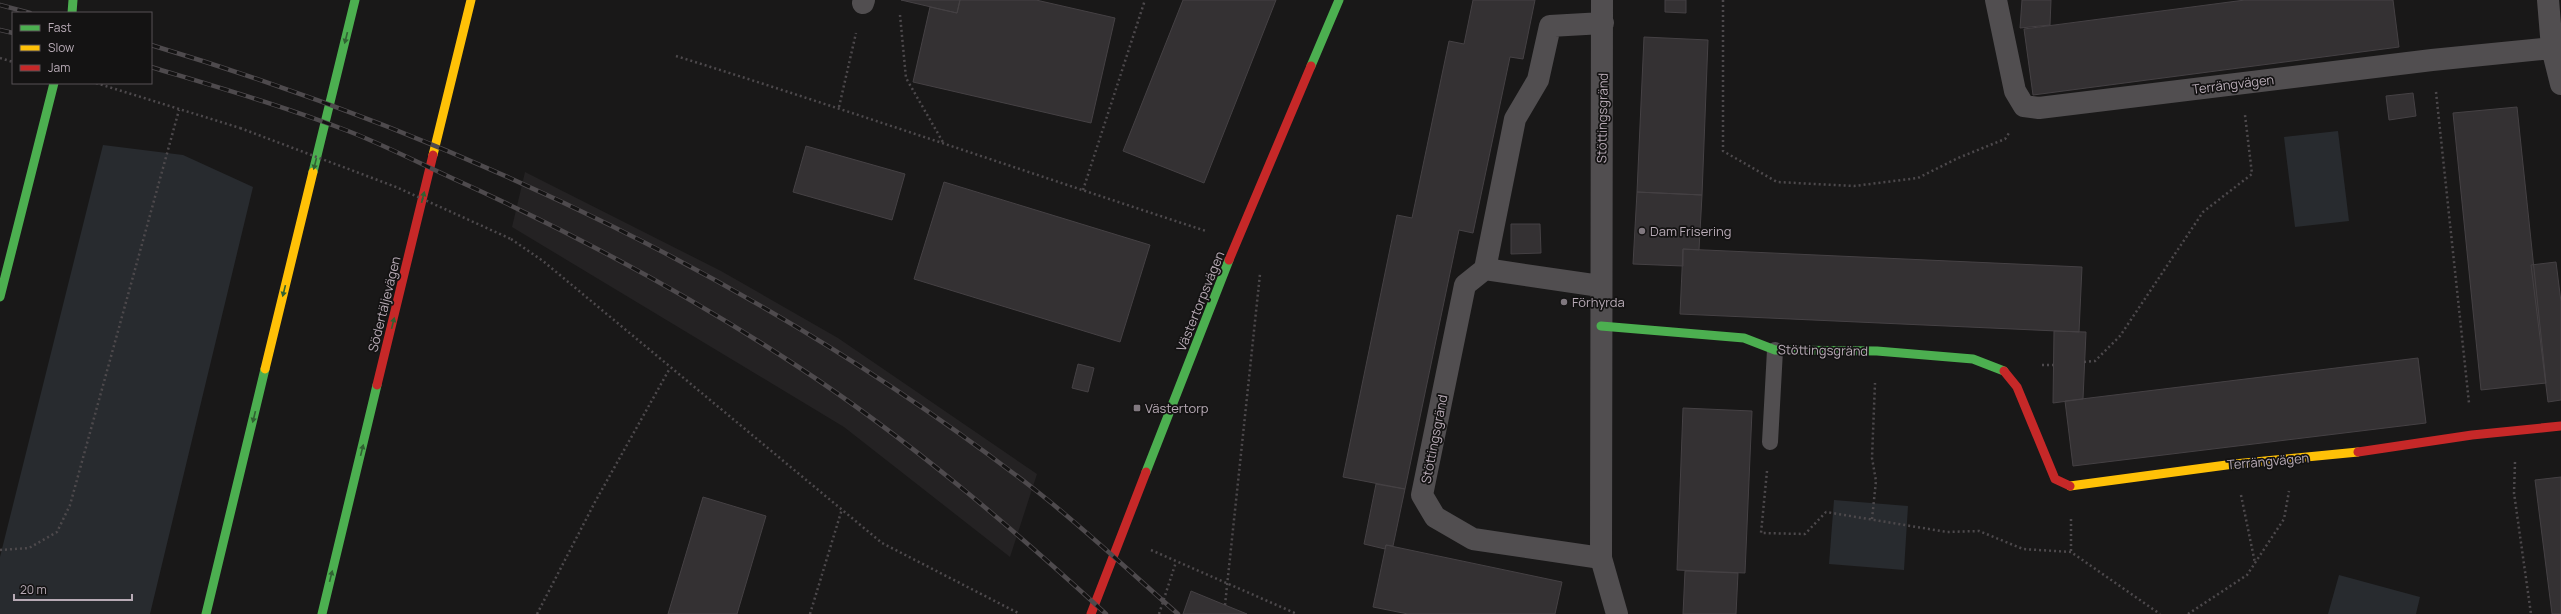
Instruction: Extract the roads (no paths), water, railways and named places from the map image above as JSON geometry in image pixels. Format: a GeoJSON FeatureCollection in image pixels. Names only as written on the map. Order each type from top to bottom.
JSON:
{"type":"FeatureCollection","features":[{"type":"Feature","properties":{"kind":"main road"},"geometry":{"type":"LineString","coordinates":[[72,12],[73,0]]}},
{"type":"Feature","properties":{"kind":"main road"},"geometry":{"type":"LineString","coordinates":[[206,614],[355,0]]}},
{"type":"Feature","properties":{"kind":"main road","name":"Södertäljevägen"},"geometry":{"type":"LineString","coordinates":[[322,614],[471,0]]}},
{"type":"Feature","properties":{"kind":"main road","name":"Västertorpsvägen"},"geometry":{"type":"LineString","coordinates":[[1091,614],[1120,535],[1237,241],[1339,0]]}},
{"type":"Feature","properties":{"kind":"main road"},"geometry":{"type":"LineString","coordinates":[[0,297],[54,84]]}},
{"type":"Feature","properties":{"kind":"main road","name":"Stöttingsgränd"},"geometry":{"type":"LineString","coordinates":[[1601,326],[1744,338],[1775,350],[1877,351],[1973,359],[2002,368],[2017,387],[2023,406]]}},
{"type":"Feature","properties":{"kind":"main road","name":"Terrängvägen"},"geometry":{"type":"LineString","coordinates":[[2023,406],[2055,479],[2070,486],[2234,464],[2282,461],[2377,450],[2472,435],[2516,432],[2561,426]]}},
{"type":"Feature","properties":{"kind":"street","name":"Stöttingsgränd"},"geometry":{"type":"LineString","coordinates":[[1602,0],[1600,286],[1601,558],[1617,614]]}},
{"type":"Feature","properties":{"kind":"street","name":"Terrängvägen"},"geometry":{"type":"LineString","coordinates":[[1996,0],[2016,91],[2024,106],[2039,108],[2432,60],[2552,48]]}},
{"type":"Feature","properties":{"kind":"street"},"geometry":{"type":"LineString","coordinates":[[2548,0],[2552,48],[2561,84]]}},
{"type":"Feature","properties":{"kind":"street"},"geometry":{"type":"LineString","coordinates":[[1600,286],[1485,269],[1515,119],[1538,80],[1550,26],[1603,23]]}},
{"type":"Feature","properties":{"kind":"street","name":"Stöttingsgränd"},"geometry":{"type":"LineString","coordinates":[[1485,269],[1465,285],[1422,495],[1435,517],[1473,539],[1601,558]]}},
{"type":"Feature","properties":{"kind":"lane"},"geometry":{"type":"LineString","coordinates":[[1770,442],[1775,350]]}},
{"type":"Feature","properties":{"kind":"railway"},"geometry":{"type":"LineString","coordinates":[[0,5],[26,12]]}},
{"type":"Feature","properties":{"kind":"railway"},"geometry":{"type":"LineString","coordinates":[[0,30],[12,33]]}},
{"type":"Feature","properties":{"kind":"railway"},"geometry":{"type":"LineString","coordinates":[[152,45],[269,83],[385,126],[500,174],[613,226],[723,284],[830,347],[934,416],[1053,504],[1178,614]]}},
{"type":"Feature","properties":{"kind":"railway"},"geometry":{"type":"LineString","coordinates":[[152,67],[275,105],[361,136],[543,221],[630,266],[715,314],[838,394],[918,453],[995,516],[1106,614]]}},
{"type":"Feature","properties":{"kind":"place","name":"Dam Frisering"},"geometry":{"type":"Point","coordinates":[1642,231]}},
{"type":"Feature","properties":{"kind":"place","name":"Förhyrda"},"geometry":{"type":"Point","coordinates":[1564,302]}},
{"type":"Feature","properties":{"kind":"place","name":"Västertorp"},"geometry":{"type":"Point","coordinates":[1137,408]}}]}
